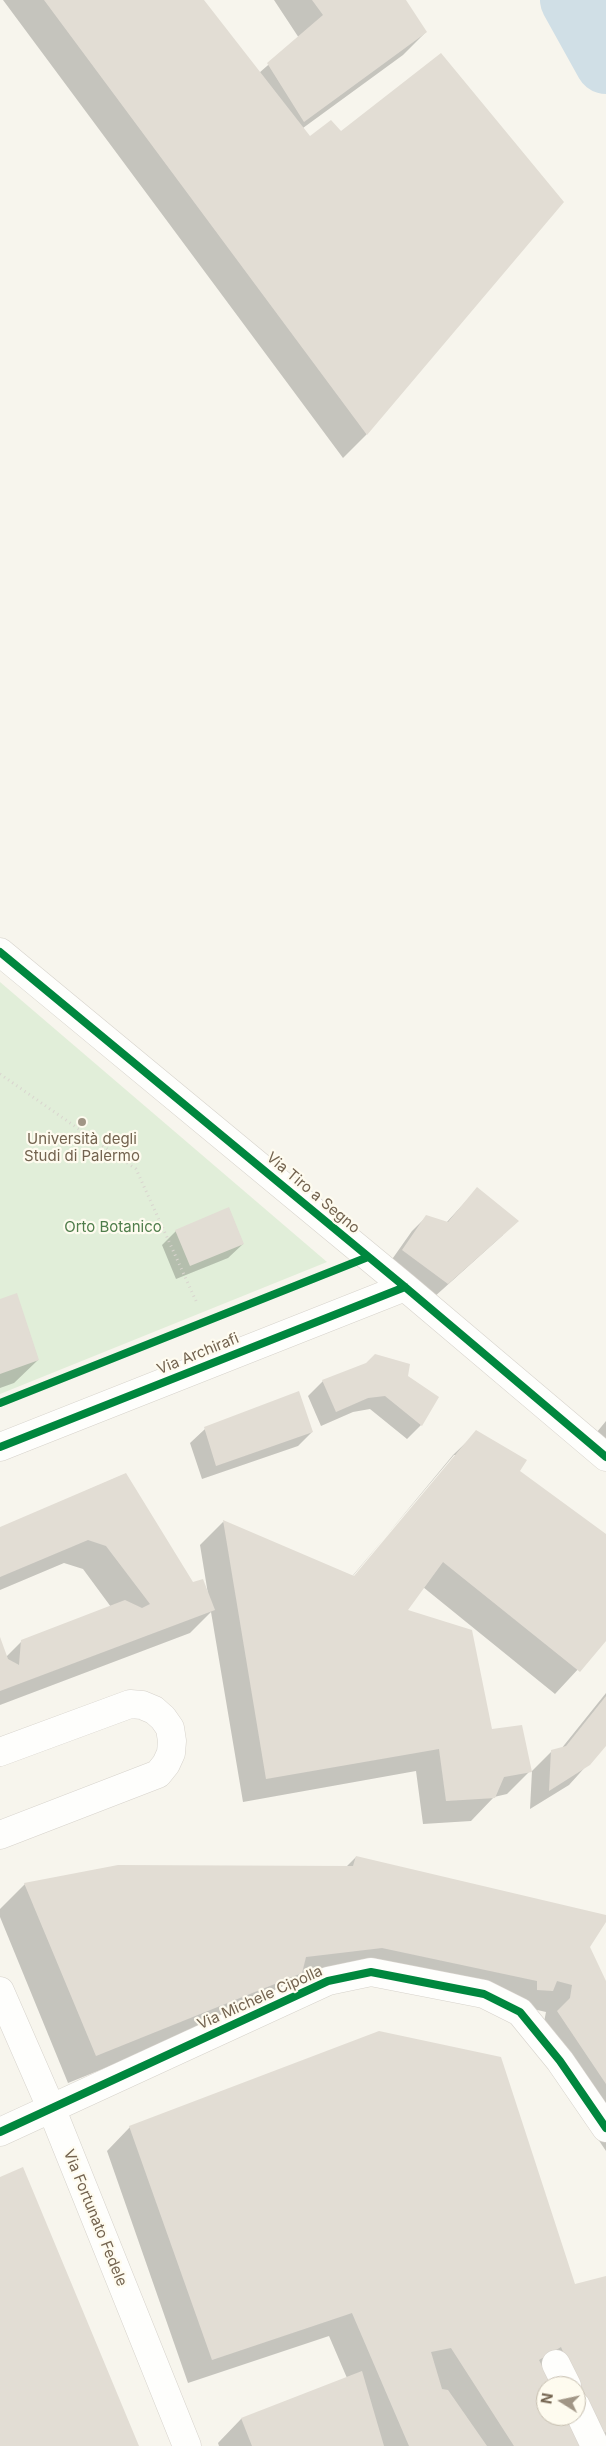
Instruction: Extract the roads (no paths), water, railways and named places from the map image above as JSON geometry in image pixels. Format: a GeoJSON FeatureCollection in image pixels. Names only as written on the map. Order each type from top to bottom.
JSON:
{"type":"FeatureCollection","features":[{"type":"Feature","properties":{"kind":"street","name":"Via Tiro a Segno"},"geometry":{"type":"LineString","coordinates":[[0,952],[405,1287],[606,1457]]}},
{"type":"Feature","properties":{"kind":"street","name":"Via Archirafi"},"geometry":{"type":"LineString","coordinates":[[0,1447],[405,1287]]}},
{"type":"Feature","properties":{"kind":"street"},"geometry":{"type":"LineString","coordinates":[[0,1752],[130,1704],[142,1705],[154,1710],[164,1718],[170,1728],[172,1741],[171,1753],[166,1764],[158,1774],[0,1835]]}},
{"type":"Feature","properties":{"kind":"street","name":"Via Michele Cipolla"},"geometry":{"type":"LineString","coordinates":[[0,2132],[52,2110],[328,1981],[372,1972],[484,1994],[520,2012],[560,2061],[606,2128]]}},
{"type":"Feature","properties":{"kind":"street","name":"Via Fortunato Fedele"},"geometry":{"type":"LineString","coordinates":[[0,1991],[52,2110],[187,2446]]}},
{"type":"Feature","properties":{"kind":"street"},"geometry":{"type":"LineString","coordinates":[[586,2426],[595,2446]]}},
{"type":"Feature","properties":{"kind":"waterway"},"geometry":{"type":"LineString","coordinates":[[571,0],[606,63]]}},
{"type":"Feature","properties":{"kind":"place","name":"Università degli Studi di Palermo"},"geometry":{"type":"Point","coordinates":[82,1122]}},
{"type":"Feature","properties":{"kind":"park label","name":"Orto Botanico"},"geometry":{"type":"Point","coordinates":[113,1227]}}]}
